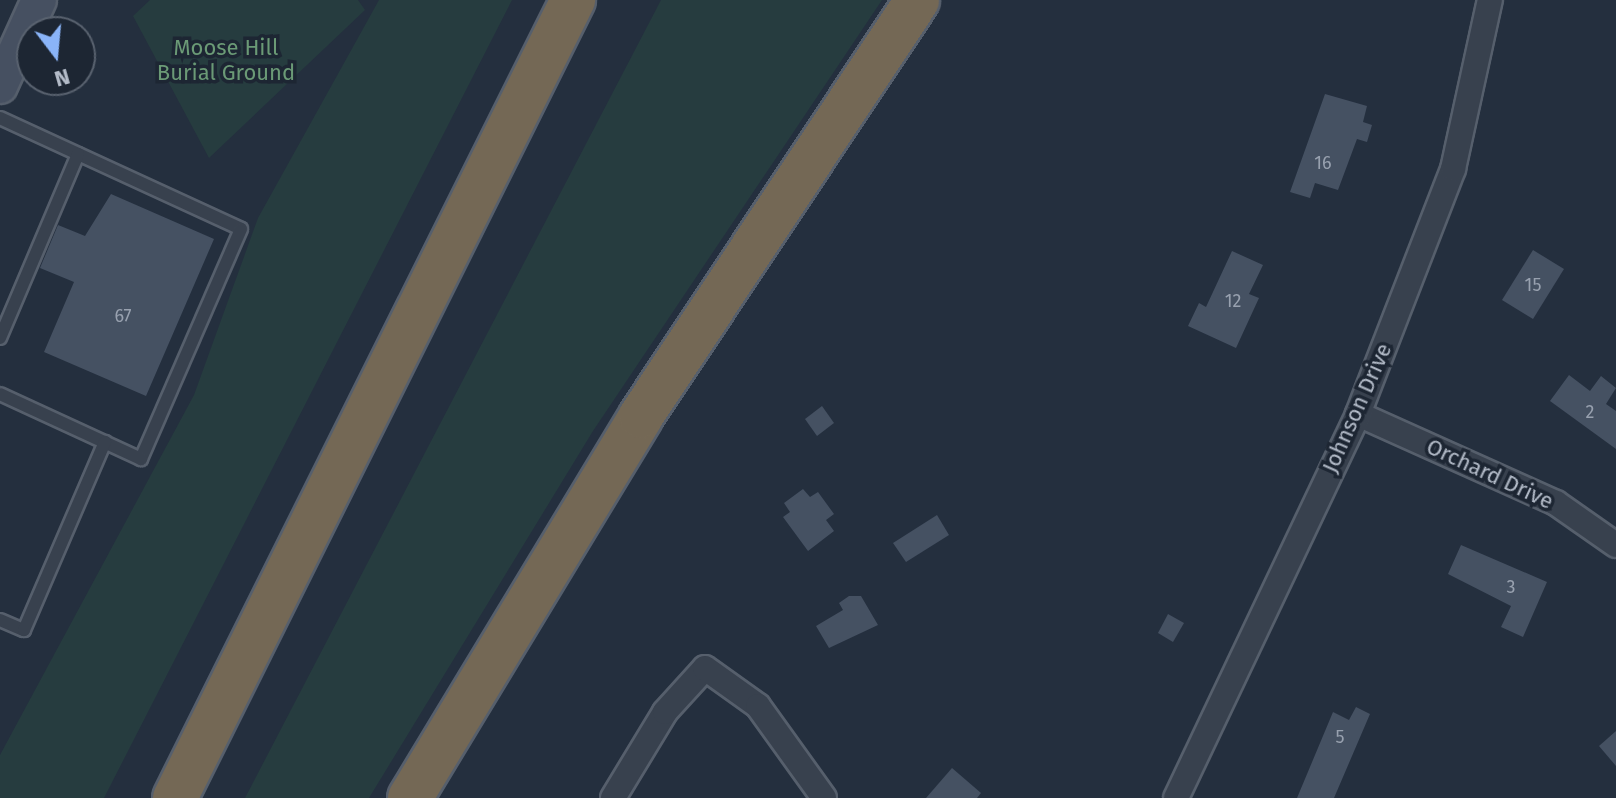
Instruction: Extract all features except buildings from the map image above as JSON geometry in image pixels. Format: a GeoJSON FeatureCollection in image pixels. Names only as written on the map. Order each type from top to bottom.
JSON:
{"type":"FeatureCollection","features":[{"type":"Feature","properties":{"kind":"highway"},"geometry":{"type":"LineString","coordinates":[[175,798],[573,0]]}},
{"type":"Feature","properties":{"kind":"highway"},"geometry":{"type":"LineString","coordinates":[[410,798],[641,416],[917,0]]}},
{"type":"Feature","properties":{"kind":"main road"},"geometry":{"type":"LineString","coordinates":[[0,86],[39,0]]}},
{"type":"Feature","properties":{"kind":"street","name":"Johnson Drive"},"geometry":{"type":"LineString","coordinates":[[1176,798],[1358,414],[1453,169],[1490,0]]}},
{"type":"Feature","properties":{"kind":"street","name":"Orchard Drive"},"geometry":{"type":"LineString","coordinates":[[1358,414],[1556,503],[1616,545]]}},
{"type":"Feature","properties":{"kind":"street"},"geometry":{"type":"LineString","coordinates":[[613,798],[665,712],[705,668],[758,706],[824,798]]}},
{"type":"Feature","properties":{"kind":"lane"},"geometry":{"type":"LineString","coordinates":[[0,118],[241,229],[141,459],[0,394]]}},
{"type":"Feature","properties":{"kind":"lane"},"geometry":{"type":"LineString","coordinates":[[0,338],[78,154]]}},
{"type":"Feature","properties":{"kind":"lane"},"geometry":{"type":"LineString","coordinates":[[0,620],[24,630],[105,442]]}},
{"type":"Feature","properties":{"kind":"green space","name":"Moose Hill Burial Ground"},"geometry":{"type":"Polygon","coordinates":[[[150,0],[358,0],[365,10],[209,158],[133,16],[150,0]]]}},
{"type":"Feature","properties":{"kind":"green space"},"geometry":{"type":"Polygon","coordinates":[[[379,0],[512,0],[104,798],[0,798],[0,755],[194,395],[258,218],[379,0]]]}},
{"type":"Feature","properties":{"kind":"green space"},"geometry":{"type":"Polygon","coordinates":[[[661,0],[882,0],[593,431],[369,798],[245,798],[661,0]]]}}]}
